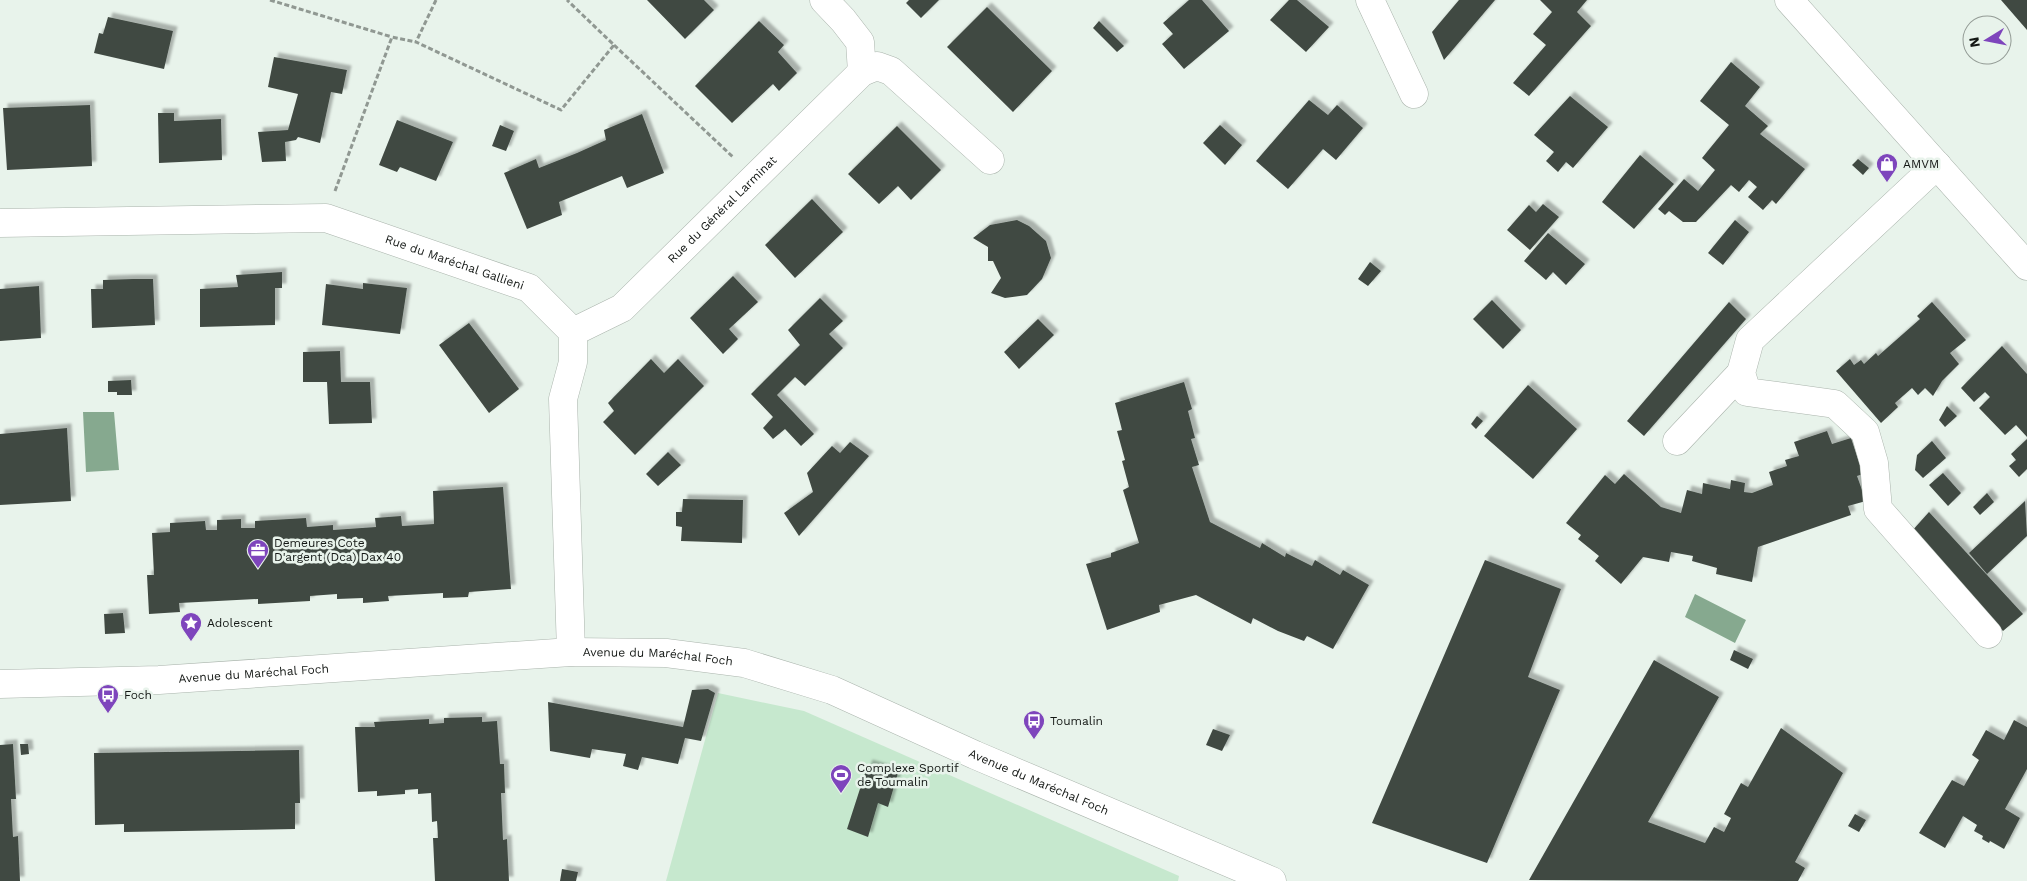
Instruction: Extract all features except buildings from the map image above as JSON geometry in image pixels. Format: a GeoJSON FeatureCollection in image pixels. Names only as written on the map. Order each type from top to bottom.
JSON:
{"type":"FeatureCollection","features":[{"type":"Feature","properties":{"kind":"street"},"geometry":{"type":"LineString","coordinates":[[824,0],[860,42],[862,72],[877,66],[891,71],[990,160]]}},
{"type":"Feature","properties":{"kind":"street"},"geometry":{"type":"LineString","coordinates":[[1370,0],[1414,94]]}},
{"type":"Feature","properties":{"kind":"street"},"geometry":{"type":"LineString","coordinates":[[1789,0],[2027,266]]}},
{"type":"Feature","properties":{"kind":"street","name":"Rue du Général Larminat"},"geometry":{"type":"LineString","coordinates":[[573,332],[622,308],[862,72]]}},
{"type":"Feature","properties":{"kind":"street"},"geometry":{"type":"LineString","coordinates":[[1677,441],[1740,373],[1750,340],[1938,166]]}},
{"type":"Feature","properties":{"kind":"street","name":"Rue du Maréchal Gallieni"},"geometry":{"type":"LineString","coordinates":[[0,223],[326,218],[529,288],[573,332]]}},
{"type":"Feature","properties":{"kind":"street"},"geometry":{"type":"LineString","coordinates":[[572,652],[563,398],[573,362],[573,332]]}},
{"type":"Feature","properties":{"kind":"street"},"geometry":{"type":"LineString","coordinates":[[1740,373],[1747,392],[1835,404],[1865,432],[1874,463],[1878,509],[1988,634]]}},
{"type":"Feature","properties":{"kind":"street","name":"Avenue du Maréchal Foch"},"geometry":{"type":"LineString","coordinates":[[0,684],[159,680],[572,652],[666,653],[744,663],[832,690],[982,758],[1272,881]]}},
{"type":"Feature","properties":{"kind":"path"},"geometry":{"type":"LineString","coordinates":[[270,0],[392,37],[416,42],[561,110],[614,45]]}},
{"type":"Feature","properties":{"kind":"path"},"geometry":{"type":"LineString","coordinates":[[416,42],[436,0]]}},
{"type":"Feature","properties":{"kind":"path"},"geometry":{"type":"LineString","coordinates":[[567,0],[754,178]]}},
{"type":"Feature","properties":{"kind":"path"},"geometry":{"type":"LineString","coordinates":[[326,218],[392,37]]}},
{"type":"Feature","properties":{"kind":"shaded area"},"geometry":{"type":"Polygon","coordinates":[[[83,412],[114,412],[119,470],[86,472],[83,412]]]}},
{"type":"Feature","properties":{"kind":"shaded area"},"geometry":{"type":"Polygon","coordinates":[[[1695,594],[1746,620],[1735,643],[1685,617],[1695,594]]]}},
{"type":"Feature","properties":{"kind":"shaded area","name":"Complexe Sportif de Toumalin"},"geometry":{"type":"Polygon","coordinates":[[[718,693],[804,711],[1179,876],[1178,881],[666,881],[718,693]]]}},
{"type":"Feature","properties":{"kind":"place","name":"AMVM"},"geometry":{"type":"Point","coordinates":[1887,183]}},
{"type":"Feature","properties":{"kind":"place","name":"Demeures Cote D'argent (Dca) Dax 40"},"geometry":{"type":"Point","coordinates":[258,569]}},
{"type":"Feature","properties":{"kind":"place","name":"Adolescent"},"geometry":{"type":"Point","coordinates":[191,642]}},
{"type":"Feature","properties":{"kind":"place","name":"Foch"},"geometry":{"type":"Point","coordinates":[108,714]}},
{"type":"Feature","properties":{"kind":"place","name":"Toumalin"},"geometry":{"type":"Point","coordinates":[1034,740]}},
{"type":"Feature","properties":{"kind":"place","name":"Complexe Sportif de Toumalin"},"geometry":{"type":"Point","coordinates":[841,794]}}]}
